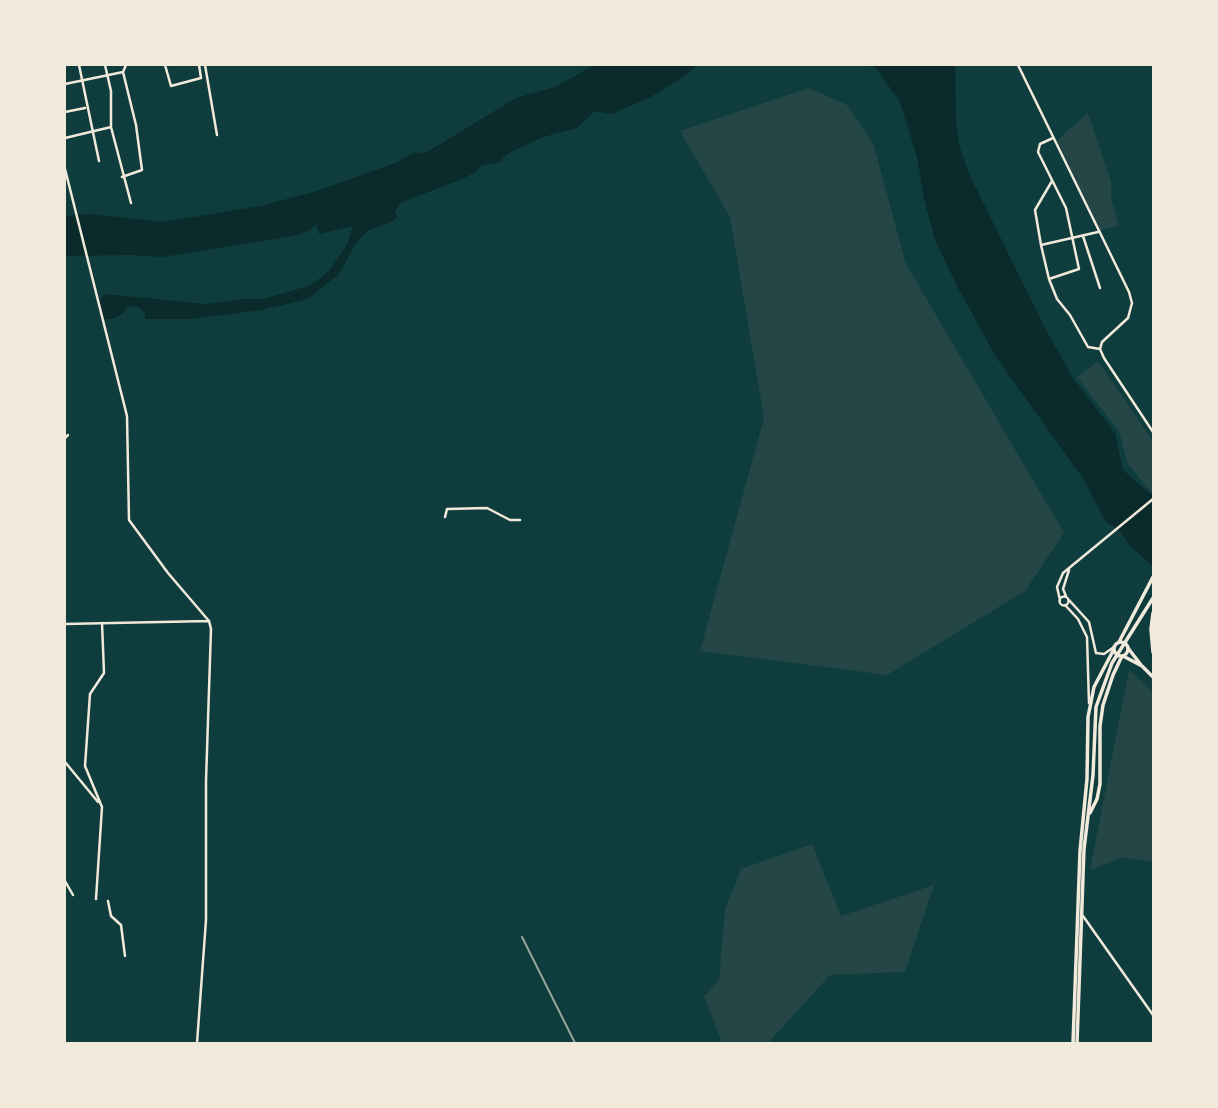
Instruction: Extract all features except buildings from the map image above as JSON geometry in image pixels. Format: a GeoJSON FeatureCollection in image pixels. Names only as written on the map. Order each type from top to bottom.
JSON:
{"type":"FeatureCollection","features":[{"type":"Feature","properties":{"kind":"main road"},"geometry":{"type":"LineString","coordinates":[[1075,1043],[1081,823],[1087,779],[1089,703],[1101,672],[1153,577]]}},
{"type":"Feature","properties":{"kind":"main road"},"geometry":{"type":"LineString","coordinates":[[1080,913],[1099,694],[1112,663],[1153,598]]}},
{"type":"Feature","properties":{"kind":"main road"},"geometry":{"type":"LineString","coordinates":[[1153,613],[1153,652]]}},
{"type":"Feature","properties":{"kind":"main road"},"geometry":{"type":"LineString","coordinates":[[1119,642],[1125,643],[1153,677]]}},
{"type":"Feature","properties":{"kind":"main road"},"geometry":{"type":"LineString","coordinates":[[1114,648],[1116,654],[1142,666]]}},
{"type":"Feature","properties":{"kind":"main road"},"geometry":{"type":"LineString","coordinates":[[1087,817],[1097,799],[1100,784],[1100,726],[1103,705],[1112,675],[1128,648]]}},
{"type":"Feature","properties":{"kind":"street"},"geometry":{"type":"LineString","coordinates":[[79,65],[99,161]]}},
{"type":"Feature","properties":{"kind":"street"},"geometry":{"type":"LineString","coordinates":[[105,65],[111,92],[111,127],[131,203]]}},
{"type":"Feature","properties":{"kind":"street"},"geometry":{"type":"LineString","coordinates":[[65,84],[122,72],[127,65]]}},
{"type":"Feature","properties":{"kind":"street"},"geometry":{"type":"LineString","coordinates":[[165,65],[170,86],[201,78],[200,65]]}},
{"type":"Feature","properties":{"kind":"street"},"geometry":{"type":"LineString","coordinates":[[205,65],[217,135]]}},
{"type":"Feature","properties":{"kind":"street"},"geometry":{"type":"LineString","coordinates":[[1018,65],[1129,292],[1132,303],[1125,322],[1102,342],[1100,349],[1153,432]]}},
{"type":"Feature","properties":{"kind":"street"},"geometry":{"type":"LineString","coordinates":[[122,72],[136,125],[142,170],[122,177]]}},
{"type":"Feature","properties":{"kind":"street"},"geometry":{"type":"LineString","coordinates":[[65,112],[87,107]]}},
{"type":"Feature","properties":{"kind":"street"},"geometry":{"type":"LineString","coordinates":[[65,138],[111,127]]}},
{"type":"Feature","properties":{"kind":"street"},"geometry":{"type":"LineString","coordinates":[[1049,279],[1079,269],[1066,208],[1038,149],[1040,144],[1053,138]]}},
{"type":"Feature","properties":{"kind":"street"},"geometry":{"type":"LineString","coordinates":[[65,169],[127,416],[129,520],[168,573],[209,621],[206,920],[197,1043]]}},
{"type":"Feature","properties":{"kind":"street"},"geometry":{"type":"LineString","coordinates":[[1052,181],[1035,210],[1049,279],[1057,299],[1070,315],[1086,344],[1091,349],[1100,349]]}},
{"type":"Feature","properties":{"kind":"street"},"geometry":{"type":"LineString","coordinates":[[1041,245],[1098,232]]}},
{"type":"Feature","properties":{"kind":"street"},"geometry":{"type":"LineString","coordinates":[[1083,236],[1100,288]]}},
{"type":"Feature","properties":{"kind":"street"},"geometry":{"type":"LineString","coordinates":[[1089,703],[1087,636],[1078,619],[1060,600],[1057,592],[1058,581],[1103,538],[1153,499]]}},
{"type":"Feature","properties":{"kind":"street"},"geometry":{"type":"LineString","coordinates":[[445,517],[447,509],[487,508],[510,520],[520,520]]}},
{"type":"Feature","properties":{"kind":"street"},"geometry":{"type":"LineString","coordinates":[[1070,567],[1063,589],[1067,598],[1089,622],[1096,653],[1104,654],[1114,648]]}},
{"type":"Feature","properties":{"kind":"street"},"geometry":{"type":"LineString","coordinates":[[1060,600],[1067,598]]}},
{"type":"Feature","properties":{"kind":"street"},"geometry":{"type":"LineString","coordinates":[[1065,605],[1067,598]]}},
{"type":"Feature","properties":{"kind":"street"},"geometry":{"type":"LineString","coordinates":[[65,624],[209,621]]}},
{"type":"Feature","properties":{"kind":"street"},"geometry":{"type":"LineString","coordinates":[[96,899],[102,807],[85,766],[90,694],[104,673],[102,623]]}},
{"type":"Feature","properties":{"kind":"street"},"geometry":{"type":"LineString","coordinates":[[65,762],[102,807]]}},
{"type":"Feature","properties":{"kind":"street"},"geometry":{"type":"LineString","coordinates":[[65,881],[74,895]]}},
{"type":"Feature","properties":{"kind":"street"},"geometry":{"type":"LineString","coordinates":[[108,901],[111,916],[121,925],[125,956]]}},
{"type":"Feature","properties":{"kind":"street"},"geometry":{"type":"LineString","coordinates":[[1080,913],[1153,1015]]}},
{"type":"Feature","properties":{"kind":"shaded area"},"geometry":{"type":"Polygon","coordinates":[[[595,65],[698,65],[651,97],[612,114],[595,111],[577,128],[543,137],[507,154],[498,163],[482,165],[476,172],[462,179],[402,202],[395,211],[397,217],[367,231],[355,244],[340,273],[308,299],[261,310],[192,319],[145,319],[145,313],[139,307],[133,306],[112,319],[103,319],[98,309],[98,301],[106,294],[206,304],[264,299],[311,285],[329,271],[347,245],[353,226],[319,234],[316,224],[309,231],[294,236],[162,257],[65,256],[65,216],[92,214],[163,222],[261,206],[317,191],[398,162],[411,154],[427,152],[516,98],[555,87],[595,65]]]}},
{"type":"Feature","properties":{"kind":"shaded area"},"geometry":{"type":"Polygon","coordinates":[[[854,65],[955,65],[956,122],[959,145],[969,174],[1047,332],[1073,378],[1115,433],[1123,470],[1153,496],[1153,566],[1129,545],[1121,532],[1105,521],[1084,480],[996,357],[935,240],[917,157],[900,102],[875,67],[854,65]]]}},
{"type":"Feature","properties":{"kind":"shaded area"},"geometry":{"type":"Polygon","coordinates":[[[809,88],[847,105],[873,143],[906,264],[1064,533],[1025,591],[887,675],[700,651],[764,418],[730,217],[680,131],[809,88]]]}},
{"type":"Feature","properties":{"kind":"shaded area"},"geometry":{"type":"Polygon","coordinates":[[[1088,113],[1111,182],[1111,198],[1119,226],[1100,230],[1057,140],[1088,113]]]}},
{"type":"Feature","properties":{"kind":"shaded area"},"geometry":{"type":"Polygon","coordinates":[[[1098,361],[1153,441],[1151,492],[1127,463],[1120,433],[1077,377],[1098,361]]]}},
{"type":"Feature","properties":{"kind":"shaded area"},"geometry":{"type":"Polygon","coordinates":[[[1129,670],[1153,692],[1153,862],[1123,857],[1090,870],[1129,670]]]}},
{"type":"Feature","properties":{"kind":"shaded area"},"geometry":{"type":"Polygon","coordinates":[[[812,844],[841,916],[934,885],[905,972],[830,975],[768,1043],[722,1043],[704,996],[719,980],[725,910],[741,869],[812,844]]]}},
{"type":"Feature","properties":{"kind":"waterway"},"geometry":{"type":"LineString","coordinates":[[65,234],[109,232]]}},
{"type":"Feature","properties":{"kind":"railway"},"geometry":{"type":"LineString","coordinates":[[522,937],[575,1043]]}}]}
